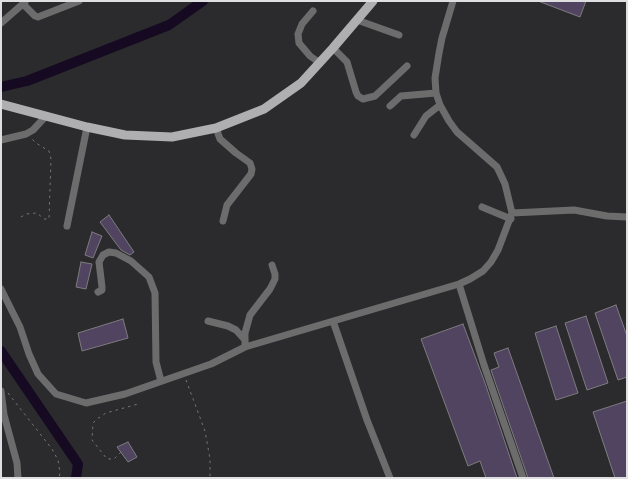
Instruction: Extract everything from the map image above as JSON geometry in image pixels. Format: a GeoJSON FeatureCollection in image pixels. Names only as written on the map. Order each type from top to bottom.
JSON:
{"type":"FeatureCollection","features":[{"type":"Feature","properties":{"kind":"main road"},"geometry":{"type":"LineString","coordinates":[[1,104],[125,135],[172,137],[216,128],[242,119],[278,100],[301,83],[372,1]]}},
{"type":"Feature","properties":{"kind":"street"},"geometry":{"type":"LineString","coordinates":[[56,1],[59,9]]}},
{"type":"Feature","properties":{"kind":"street"},"geometry":{"type":"LineString","coordinates":[[1,23],[25,3],[35,16],[38,17],[79,1]]}},
{"type":"Feature","properties":{"kind":"street"},"geometry":{"type":"LineString","coordinates":[[1,289],[20,327],[38,374],[56,394],[76,401],[93,402],[125,394],[211,364],[245,344],[284,337],[459,284],[483,271],[491,262],[512,216],[505,184],[497,167],[457,132],[440,105],[436,93],[440,46],[454,1]]}},
{"type":"Feature","properties":{"kind":"street"},"geometry":{"type":"LineString","coordinates":[[313,11],[302,24],[298,34],[299,44],[310,56],[320,63]]}},
{"type":"Feature","properties":{"kind":"street"},"geometry":{"type":"LineString","coordinates":[[357,20],[398,35]]}},
{"type":"Feature","properties":{"kind":"street"},"geometry":{"type":"LineString","coordinates":[[333,48],[347,62],[356,92],[362,99],[375,96],[407,66]]}},
{"type":"Feature","properties":{"kind":"street"},"geometry":{"type":"LineString","coordinates":[[390,106],[401,96],[436,93]]}},
{"type":"Feature","properties":{"kind":"street"},"geometry":{"type":"LineString","coordinates":[[414,135],[426,116],[440,105]]}},
{"type":"Feature","properties":{"kind":"street"},"geometry":{"type":"LineString","coordinates":[[1,140],[26,134],[33,130],[46,116]]}},
{"type":"Feature","properties":{"kind":"street"},"geometry":{"type":"LineString","coordinates":[[67,226],[87,127]]}},
{"type":"Feature","properties":{"kind":"street"},"geometry":{"type":"LineString","coordinates":[[216,128],[220,139],[250,163],[252,169],[251,174],[227,205],[222,222]]}},
{"type":"Feature","properties":{"kind":"street"},"geometry":{"type":"LineString","coordinates":[[482,207],[512,216],[574,210],[626,218]]}},
{"type":"Feature","properties":{"kind":"street"},"geometry":{"type":"LineString","coordinates":[[98,292],[102,290],[99,262],[103,255],[109,252],[116,253],[131,261],[149,277],[155,293],[156,362],[161,381]]}},
{"type":"Feature","properties":{"kind":"street"},"geometry":{"type":"LineString","coordinates":[[245,344],[245,333],[250,315],[270,289],[275,279],[272,265]]}},
{"type":"Feature","properties":{"kind":"street"},"geometry":{"type":"LineString","coordinates":[[459,284],[484,365],[523,478]]}},
{"type":"Feature","properties":{"kind":"street"},"geometry":{"type":"LineString","coordinates":[[208,321],[236,330],[245,344]]}},
{"type":"Feature","properties":{"kind":"street"},"geometry":{"type":"LineString","coordinates":[[333,321],[390,478]]}},
{"type":"Feature","properties":{"kind":"street"},"geometry":{"type":"LineString","coordinates":[[3,390],[4,415],[16,462],[18,478]]}},
{"type":"Feature","properties":{"kind":"path"},"geometry":{"type":"LineString","coordinates":[[20,218],[37,213],[49,219],[51,159],[49,151],[26,134]]}},
{"type":"Feature","properties":{"kind":"path"},"geometry":{"type":"LineString","coordinates":[[184,373],[205,431],[210,459],[210,478]]}},
{"type":"Feature","properties":{"kind":"path"},"geometry":{"type":"LineString","coordinates":[[3,390],[52,450],[58,460],[59,478]]}},
{"type":"Feature","properties":{"kind":"path"},"geometry":{"type":"LineString","coordinates":[[121,452],[114,459],[107,459],[92,440],[93,423],[106,413],[138,404]]}},
{"type":"Feature","properties":{"kind":"building"},"geometry":{"type":"Polygon","coordinates":[[[538,1],[586,1],[580,17],[538,1]]]}},
{"type":"Feature","properties":{"kind":"building"},"geometry":{"type":"Polygon","coordinates":[[[109,215],[134,252],[130,255],[121,250],[100,222],[109,215]]]}},
{"type":"Feature","properties":{"kind":"building"},"geometry":{"type":"Polygon","coordinates":[[[92,232],[102,236],[93,258],[85,255],[92,232]]]}},
{"type":"Feature","properties":{"kind":"building"},"geometry":{"type":"Polygon","coordinates":[[[81,262],[92,264],[86,289],[76,287],[81,262]]]}},
{"type":"Feature","properties":{"kind":"building"},"geometry":{"type":"Polygon","coordinates":[[[616,305],[627,336],[627,377],[618,380],[595,313],[616,305]]]}},
{"type":"Feature","properties":{"kind":"building"},"geometry":{"type":"Polygon","coordinates":[[[586,316],[608,383],[587,390],[565,323],[586,316]]]}},
{"type":"Feature","properties":{"kind":"building"},"geometry":{"type":"Polygon","coordinates":[[[123,319],[128,338],[82,351],[78,333],[123,319]]]}},
{"type":"Feature","properties":{"kind":"building"},"geometry":{"type":"Polygon","coordinates":[[[463,324],[517,478],[486,478],[480,461],[468,466],[421,339],[463,324]]]}},
{"type":"Feature","properties":{"kind":"building"},"geometry":{"type":"Polygon","coordinates":[[[556,326],[578,393],[556,400],[535,333],[556,326]]]}},
{"type":"Feature","properties":{"kind":"building"},"geometry":{"type":"Polygon","coordinates":[[[508,348],[554,478],[528,478],[491,370],[499,367],[494,353],[508,348]]]}},
{"type":"Feature","properties":{"kind":"building"},"geometry":{"type":"Polygon","coordinates":[[[627,401],[627,478],[615,478],[593,412],[627,401]]]}},
{"type":"Feature","properties":{"kind":"building"},"geometry":{"type":"Polygon","coordinates":[[[128,442],[137,457],[128,462],[117,447],[128,442]]]}},
{"type":"Feature","properties":{"kind":"waterway"},"geometry":{"type":"LineString","coordinates":[[1,87],[27,81],[169,25],[203,1]]}},
{"type":"Feature","properties":{"kind":"waterway"},"geometry":{"type":"LineString","coordinates":[[1,351],[78,464],[76,478]]}}]}
